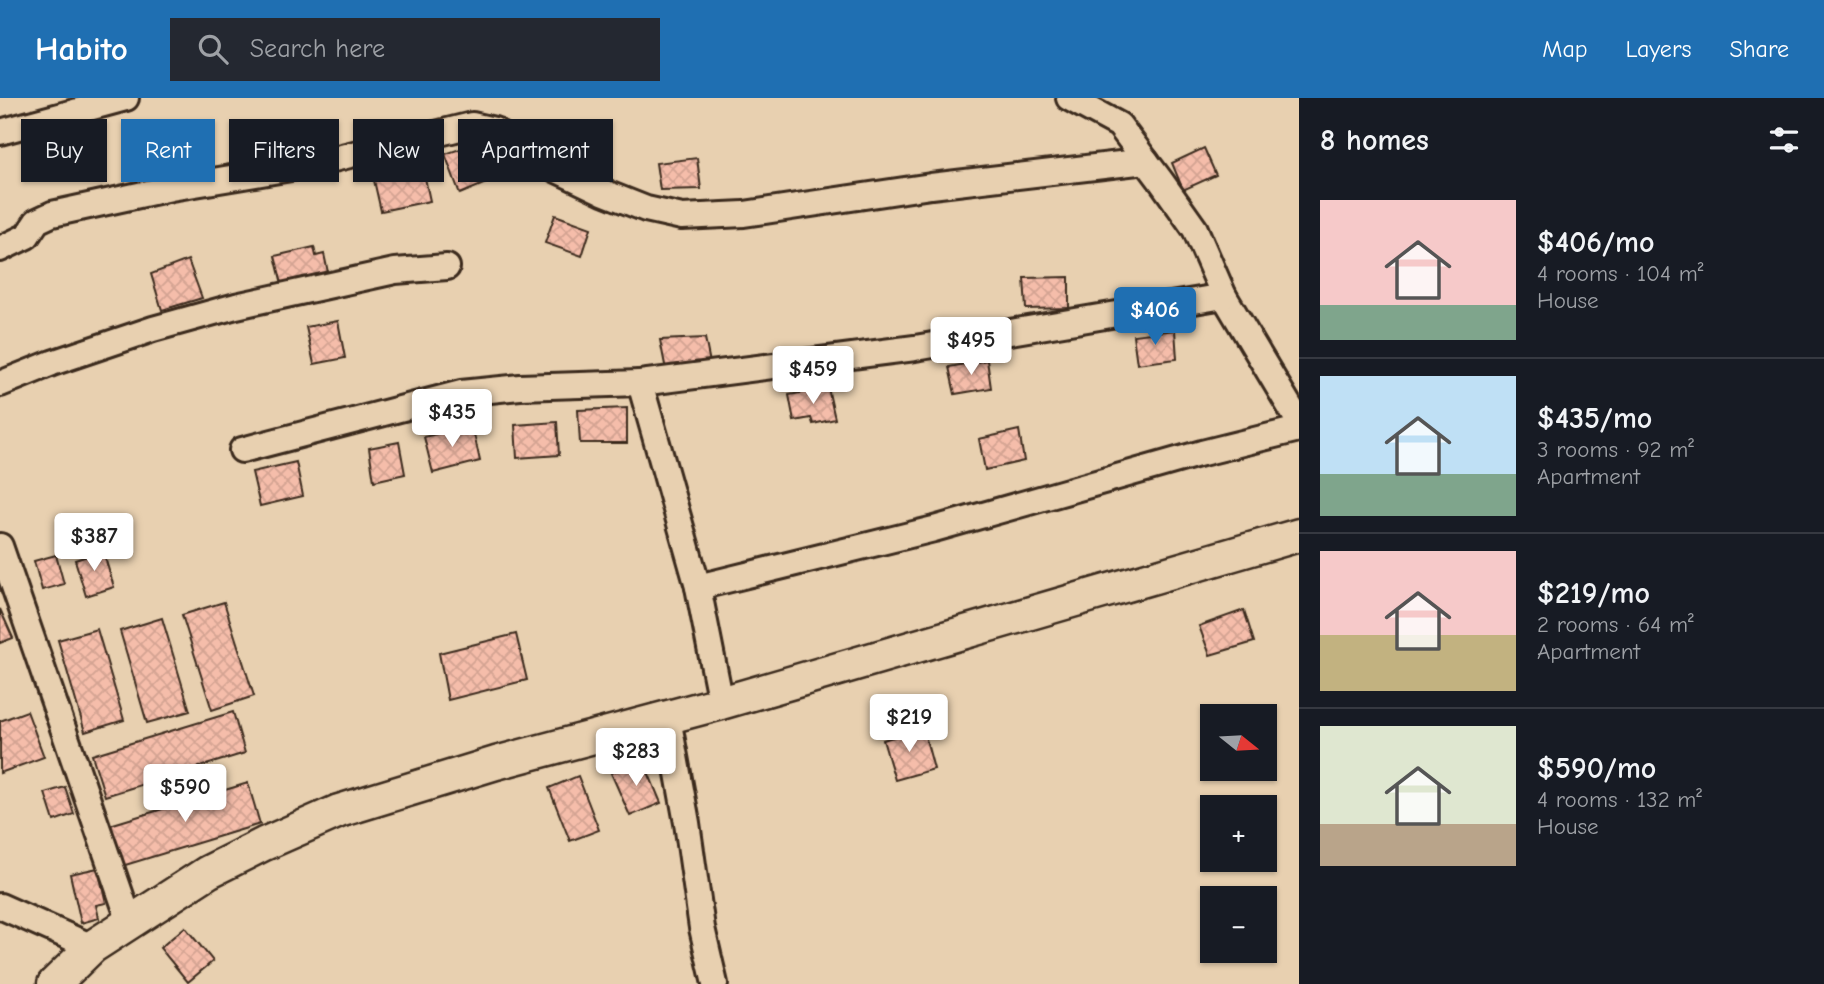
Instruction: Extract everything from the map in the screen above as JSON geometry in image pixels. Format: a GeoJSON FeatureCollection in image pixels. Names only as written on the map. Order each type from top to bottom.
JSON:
{"type":"FeatureCollection","features":[{"type":"Feature","properties":{"kind":"main road"},"geometry":{"type":"LineString","coordinates":[[54,984],[92,947],[208,872],[340,811],[496,762],[668,718],[1299,535]]}},
{"type":"Feature","properties":{"kind":"street"},"geometry":{"type":"LineString","coordinates":[[0,132],[126,98]]}},
{"type":"Feature","properties":{"kind":"street"},"geometry":{"type":"LineString","coordinates":[[1069,98],[1119,125],[1195,229],[1224,296],[1299,422]]}},
{"type":"Feature","properties":{"kind":"street"},"geometry":{"type":"LineString","coordinates":[[0,249],[27,236],[37,221],[52,214],[171,188],[309,165],[472,125],[494,130],[532,158],[603,192],[646,209],[682,217],[744,214],[931,186],[1146,161]]}},
{"type":"Feature","properties":{"kind":"street"},"geometry":{"type":"LineString","coordinates":[[0,384],[52,363],[153,329],[236,306],[395,271],[447,267]]}},
{"type":"Feature","properties":{"kind":"street"},"geometry":{"type":"LineString","coordinates":[[242,450],[461,393],[520,387],[640,383],[915,348],[1224,296]]}},
{"type":"Feature","properties":{"kind":"street"},"geometry":{"type":"LineString","coordinates":[[640,383],[698,587],[721,703]]}},
{"type":"Feature","properties":{"kind":"street"},"geometry":{"type":"LineString","coordinates":[[698,587],[934,529],[1176,460],[1299,429]]}},
{"type":"Feature","properties":{"kind":"street"},"geometry":{"type":"LineString","coordinates":[[0,546],[130,922]]}},
{"type":"Feature","properties":{"kind":"street"},"geometry":{"type":"LineString","coordinates":[[668,718],[702,928],[715,984]]}},
{"type":"Feature","properties":{"kind":"street"},"geometry":{"type":"LineString","coordinates":[[0,906],[92,947]]}},
{"type":"Feature","properties":{"kind":"building"},"geometry":{"type":"Polygon","coordinates":[[[1204,148],[1216,175],[1183,190],[1172,163],[1204,148]]]}},
{"type":"Feature","properties":{"kind":"building"},"geometry":{"type":"Polygon","coordinates":[[[458,150],[458,182],[489,182],[460,194],[445,154],[458,150]]]}},
{"type":"Feature","properties":{"kind":"building"},"geometry":{"type":"Polygon","coordinates":[[[697,158],[701,189],[660,190],[656,163],[697,158]]]}},
{"type":"Feature","properties":{"kind":"building"},"geometry":{"type":"Polygon","coordinates":[[[374,182],[426,182],[430,201],[381,211],[374,182]]]}},
{"type":"Feature","properties":{"kind":"building"},"geometry":{"type":"Polygon","coordinates":[[[555,215],[591,228],[582,256],[545,243],[555,215]]]}},
{"type":"Feature","properties":{"kind":"building"},"geometry":{"type":"Polygon","coordinates":[[[314,247],[316,256],[324,254],[329,277],[283,288],[275,256],[314,247]]]}},
{"type":"Feature","properties":{"kind":"building"},"geometry":{"type":"Polygon","coordinates":[[[188,260],[202,298],[162,310],[151,274],[188,260]]]}},
{"type":"Feature","properties":{"kind":"building"},"geometry":{"type":"Polygon","coordinates":[[[1069,277],[1069,308],[1026,309],[1024,278],[1069,277]]]}},
{"type":"Feature","properties":{"kind":"building"},"geometry":{"type":"Polygon","coordinates":[[[338,321],[345,358],[314,364],[306,327],[338,321]]]}},
{"type":"Feature","properties":{"kind":"building"},"geometry":{"type":"Polygon","coordinates":[[[1175,330],[1177,359],[1137,364],[1133,335],[1175,330]]]}},
{"type":"Feature","properties":{"kind":"building"},"geometry":{"type":"Polygon","coordinates":[[[705,338],[710,363],[666,370],[660,340],[705,338]]]}},
{"type":"Feature","properties":{"kind":"building"},"geometry":{"type":"Polygon","coordinates":[[[987,360],[991,388],[955,394],[949,367],[987,360]]]}},
{"type":"Feature","properties":{"kind":"building"},"geometry":{"type":"Polygon","coordinates":[[[828,388],[835,419],[813,424],[811,418],[794,421],[789,395],[828,388]]]}},
{"type":"Feature","properties":{"kind":"building"},"geometry":{"type":"Polygon","coordinates":[[[627,408],[627,443],[580,443],[578,410],[627,408]]]}},
{"type":"Feature","properties":{"kind":"building"},"geometry":{"type":"Polygon","coordinates":[[[557,422],[559,455],[517,458],[515,425],[557,422]]]}},
{"type":"Feature","properties":{"kind":"building"},"geometry":{"type":"Polygon","coordinates":[[[472,425],[480,461],[433,473],[424,437],[472,425]]]}},
{"type":"Feature","properties":{"kind":"building"},"geometry":{"type":"Polygon","coordinates":[[[1019,430],[1024,461],[985,470],[979,439],[1019,430]]]}},
{"type":"Feature","properties":{"kind":"building"},"geometry":{"type":"Polygon","coordinates":[[[399,442],[405,474],[374,481],[369,448],[399,442]]]}},
{"type":"Feature","properties":{"kind":"building"},"geometry":{"type":"Polygon","coordinates":[[[296,462],[303,496],[260,506],[252,472],[296,462]]]}},
{"type":"Feature","properties":{"kind":"building"},"geometry":{"type":"Polygon","coordinates":[[[103,551],[114,587],[86,596],[75,560],[103,551]]]}},
{"type":"Feature","properties":{"kind":"building"},"geometry":{"type":"Polygon","coordinates":[[[56,555],[64,584],[42,590],[34,561],[56,555]]]}},
{"type":"Feature","properties":{"kind":"building"},"geometry":{"type":"Polygon","coordinates":[[[224,602],[254,696],[212,710],[182,615],[224,602]]]}},
{"type":"Feature","properties":{"kind":"building"},"geometry":{"type":"Polygon","coordinates":[[[0,609],[13,638],[0,643],[0,609]]]}},
{"type":"Feature","properties":{"kind":"building"},"geometry":{"type":"Polygon","coordinates":[[[1244,610],[1254,642],[1210,655],[1199,626],[1244,610]]]}},
{"type":"Feature","properties":{"kind":"building"},"geometry":{"type":"Polygon","coordinates":[[[162,618],[190,711],[147,723],[120,631],[162,618]]]}},
{"type":"Feature","properties":{"kind":"building"},"geometry":{"type":"Polygon","coordinates":[[[97,629],[124,720],[85,732],[58,640],[97,629]]]}},
{"type":"Feature","properties":{"kind":"building"},"geometry":{"type":"Polygon","coordinates":[[[516,634],[527,680],[448,700],[439,653],[516,634]]]}},
{"type":"Feature","properties":{"kind":"building"},"geometry":{"type":"Polygon","coordinates":[[[27,711],[44,757],[0,773],[0,721],[27,711]]]}},
{"type":"Feature","properties":{"kind":"building"},"geometry":{"type":"Polygon","coordinates":[[[233,712],[245,753],[105,796],[92,755],[233,712]]]}},
{"type":"Feature","properties":{"kind":"building"},"geometry":{"type":"Polygon","coordinates":[[[923,728],[934,769],[895,780],[883,740],[923,728]]]}},
{"type":"Feature","properties":{"kind":"building"},"geometry":{"type":"Polygon","coordinates":[[[643,760],[661,803],[630,816],[611,773],[643,760]]]}},
{"type":"Feature","properties":{"kind":"building"},"geometry":{"type":"Polygon","coordinates":[[[578,776],[599,830],[570,841],[549,788],[578,776]]]}},
{"type":"Feature","properties":{"kind":"building"},"geometry":{"type":"Polygon","coordinates":[[[248,783],[260,824],[122,866],[110,825],[248,783]]]}},
{"type":"Feature","properties":{"kind":"building"},"geometry":{"type":"Polygon","coordinates":[[[65,787],[74,814],[54,821],[45,793],[65,787]]]}},
{"type":"Feature","properties":{"kind":"building"},"geometry":{"type":"Polygon","coordinates":[[[98,868],[106,903],[96,905],[99,918],[81,923],[70,874],[98,868]]]}},
{"type":"Feature","properties":{"kind":"building"},"geometry":{"type":"Polygon","coordinates":[[[185,927],[213,961],[188,982],[160,948],[185,927]]]}}]}
